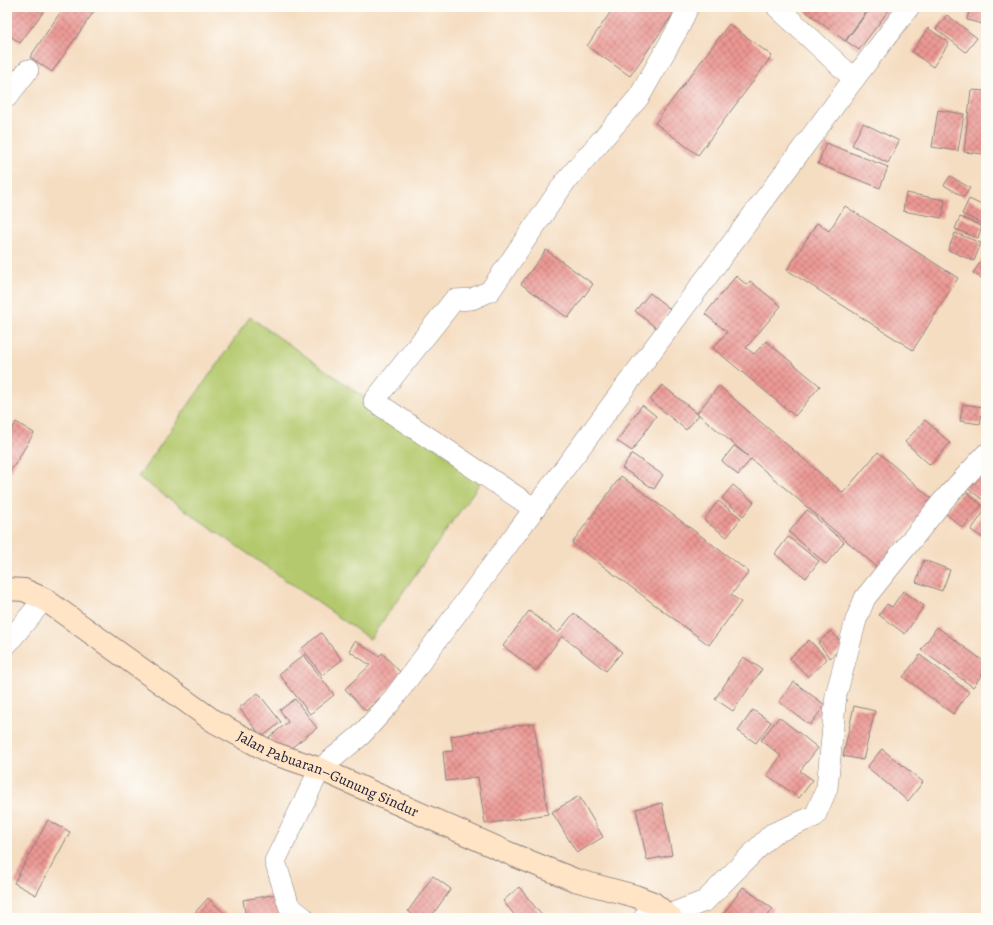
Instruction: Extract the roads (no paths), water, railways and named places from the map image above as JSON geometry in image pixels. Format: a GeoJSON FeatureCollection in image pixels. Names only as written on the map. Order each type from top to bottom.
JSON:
{"type":"FeatureCollection","features":[{"type":"Feature","properties":{"kind":"street"},"geometry":{"type":"LineString","coordinates":[[535,509],[374,400],[454,300],[472,299],[490,291],[565,182],[639,97],[679,27],[688,7]]}},
{"type":"Feature","properties":{"kind":"street"},"geometry":{"type":"LineString","coordinates":[[777,7],[854,79]]}},
{"type":"Feature","properties":{"kind":"street"},"geometry":{"type":"LineString","coordinates":[[304,918],[289,906],[275,861],[320,769],[361,734],[390,703],[909,7]]}},
{"type":"Feature","properties":{"kind":"street"},"geometry":{"type":"LineString","coordinates":[[7,97],[28,70]]}},
{"type":"Feature","properties":{"kind":"street"},"geometry":{"type":"LineString","coordinates":[[659,914],[705,901],[772,834],[815,816],[827,788],[836,695],[856,620],[865,598],[942,502],[986,454]]}},
{"type":"Feature","properties":{"kind":"street","name":"Jalan Pabuaran–Gunung Sindur"},"geometry":{"type":"LineString","coordinates":[[7,589],[24,590],[44,599],[215,722],[272,753],[320,769],[539,866],[575,880],[635,896],[659,914]]}},
{"type":"Feature","properties":{"kind":"street"},"geometry":{"type":"LineString","coordinates":[[7,644],[44,599]]}}]}
